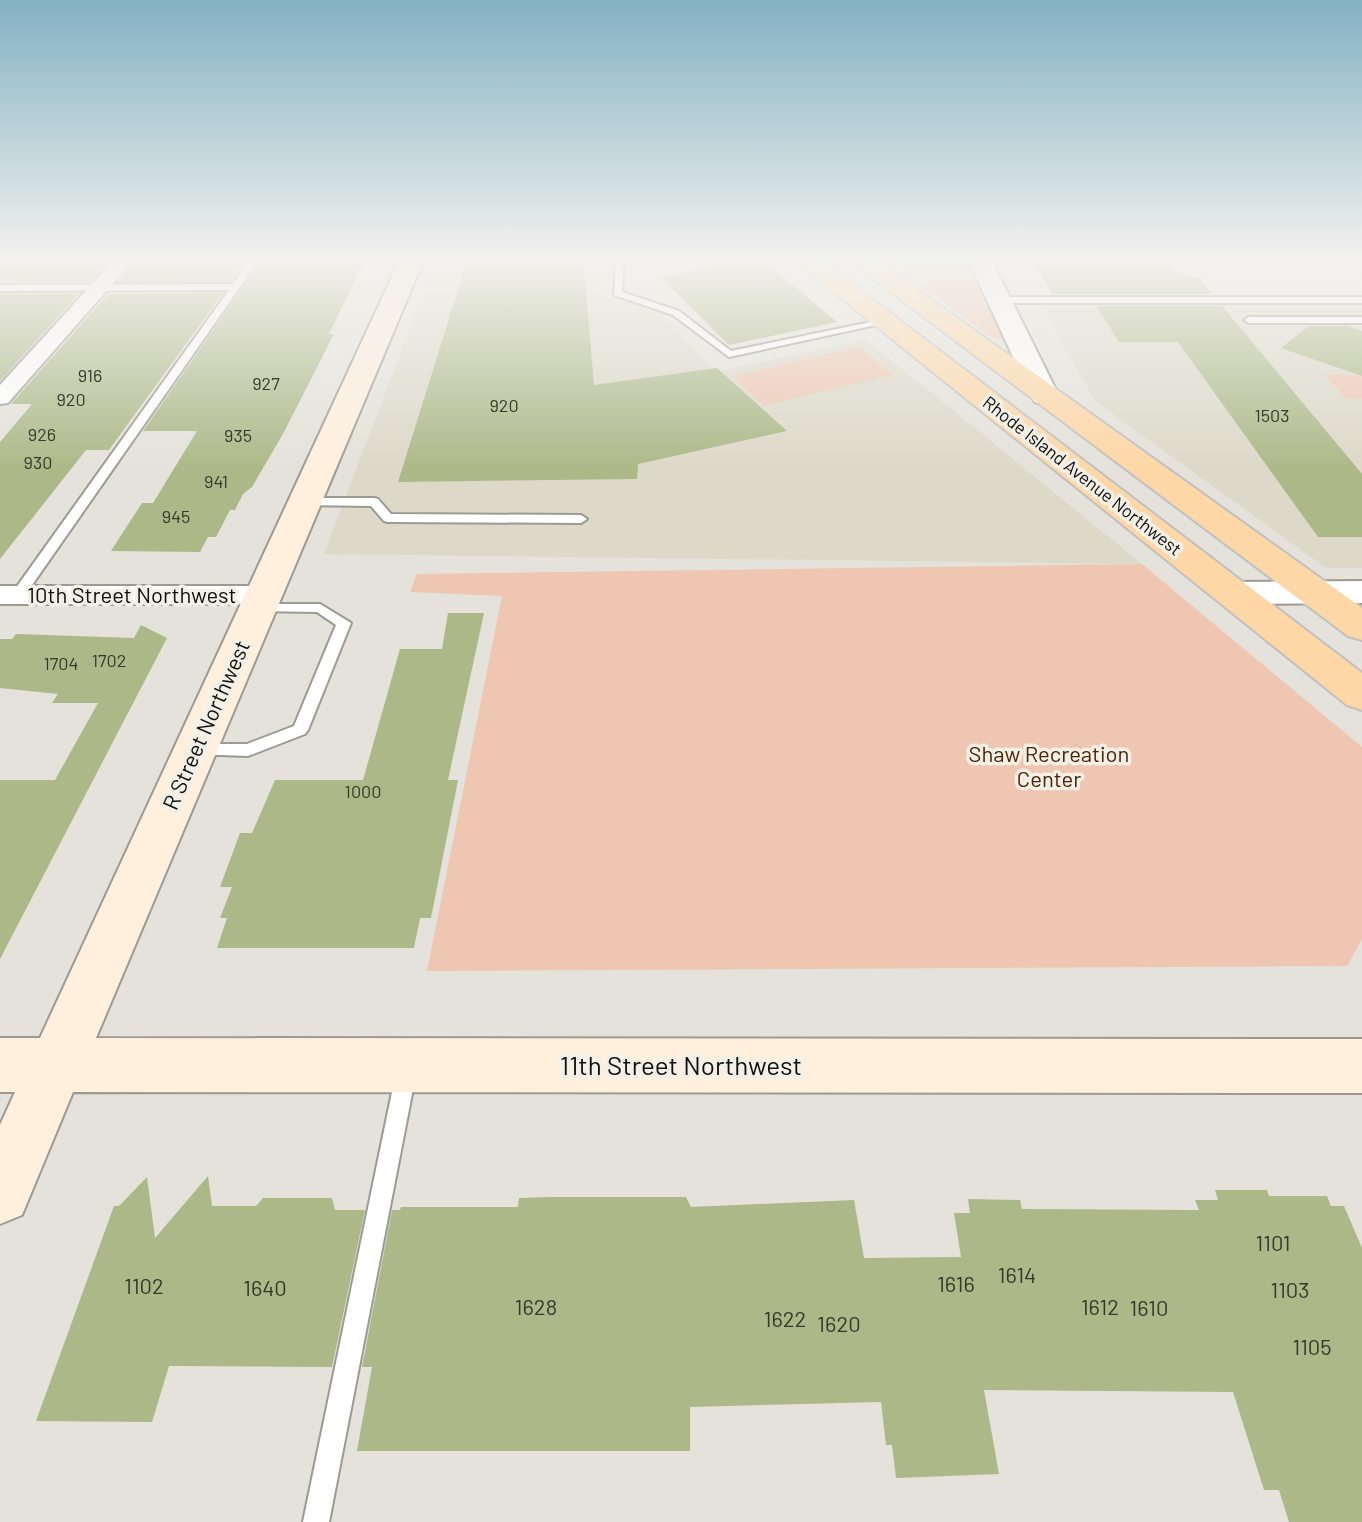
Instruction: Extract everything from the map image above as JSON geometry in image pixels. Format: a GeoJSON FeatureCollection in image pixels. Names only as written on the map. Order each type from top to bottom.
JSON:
{"type":"FeatureCollection","features":[{"type":"Feature","properties":{"kind":"highway","name":"Rhode Island Avenue Northwest"},"geometry":{"type":"LineString","coordinates":[[893,328],[1362,695]]}},
{"type":"Feature","properties":{"kind":"highway","name":"Rhode Island Avenue Northwest"},"geometry":{"type":"LineString","coordinates":[[953,328],[1362,627]]}},
{"type":"Feature","properties":{"kind":"main road","name":"R Street Northwest"},"geometry":{"type":"LineString","coordinates":[[0,1193],[382,328]]}},
{"type":"Feature","properties":{"kind":"main road","name":"11th Street Northwest"},"geometry":{"type":"LineString","coordinates":[[0,1065],[1362,1066]]}},
{"type":"Feature","properties":{"kind":"street"},"geometry":{"type":"LineString","coordinates":[[0,398],[63,328]]}},
{"type":"Feature","properties":{"kind":"street"},"geometry":{"type":"LineString","coordinates":[[1012,328],[1045,396]]}},
{"type":"Feature","properties":{"kind":"street"},"geometry":{"type":"LineString","coordinates":[[1231,593],[1362,592]]}},
{"type":"Feature","properties":{"kind":"street","name":"10th Street Northwest"},"geometry":{"type":"LineString","coordinates":[[9,595],[261,602]]}},
{"type":"Feature","properties":{"kind":"lane"},"geometry":{"type":"LineString","coordinates":[[9,595],[206,328]]}},
{"type":"Feature","properties":{"kind":"lane"},"geometry":{"type":"LineString","coordinates":[[695,328],[729,354],[856,328]]}},
{"type":"Feature","properties":{"kind":"lane"},"geometry":{"type":"LineString","coordinates":[[306,502],[374,502],[388,518],[581,519]]}},
{"type":"Feature","properties":{"kind":"lane"},"geometry":{"type":"LineString","coordinates":[[196,749],[248,750],[300,730],[344,623],[320,608],[261,602]]}},
{"type":"Feature","properties":{"kind":"lane"},"geometry":{"type":"LineString","coordinates":[[316,1522],[407,1066]]}},
{"type":"Feature","properties":{"kind":"shaded area"},"geometry":{"type":"Polygon","coordinates":[[[410,328],[675,328],[716,372],[865,339],[1142,564],[324,554],[410,328]]]}},
{"type":"Feature","properties":{"kind":"shaded area"},"geometry":{"type":"Polygon","coordinates":[[[1053,328],[1362,328],[1362,568],[1326,568],[1096,402],[1053,328]]]}},
{"type":"Feature","properties":{"kind":"green space"},"geometry":{"type":"Polygon","coordinates":[[[979,328],[999,328],[1004,339],[994,339],[979,328]]]}},
{"type":"Feature","properties":{"kind":"green space"},"geometry":{"type":"Polygon","coordinates":[[[859,347],[893,375],[763,406],[733,376],[859,347]]]}},
{"type":"Feature","properties":{"kind":"green space"},"geometry":{"type":"Polygon","coordinates":[[[1323,373],[1362,376],[1362,399],[1346,399],[1323,373]]]}},
{"type":"Feature","properties":{"kind":"green space","name":"Shaw Recreation Center"},"geometry":{"type":"Polygon","coordinates":[[[1142,564],[1362,747],[1362,939],[1347,966],[427,971],[502,596],[410,592],[417,574],[1142,564]]]}},
{"type":"Feature","properties":{"kind":"building"},"geometry":{"type":"Polygon","coordinates":[[[0,328],[48,328],[0,381],[0,328]]]}},
{"type":"Feature","properties":{"kind":"building"},"geometry":{"type":"Polygon","coordinates":[[[78,328],[198,328],[109,450],[86,450],[0,559],[0,442],[32,404],[11,404],[78,328]]]}},
{"type":"Feature","properties":{"kind":"building"},"geometry":{"type":"Polygon","coordinates":[[[215,328],[332,328],[329,334],[334,334],[252,487],[243,494],[235,510],[230,510],[216,537],[208,537],[200,552],[111,551],[142,503],[153,503],[197,431],[143,431],[215,328]]]}},
{"type":"Feature","properties":{"kind":"building"},"geometry":{"type":"Polygon","coordinates":[[[446,328],[589,328],[594,385],[717,368],[787,431],[638,464],[637,479],[398,482],[446,328]]]}},
{"type":"Feature","properties":{"kind":"building"},"geometry":{"type":"Polygon","coordinates":[[[712,328],[809,328],[729,345],[712,328]]]}},
{"type":"Feature","properties":{"kind":"building"},"geometry":{"type":"Polygon","coordinates":[[[1110,328],[1240,328],[1362,474],[1362,537],[1318,537],[1178,342],[1119,342],[1110,328]]]}},
{"type":"Feature","properties":{"kind":"building"},"geometry":{"type":"Polygon","coordinates":[[[1306,328],[1353,328],[1362,331],[1362,376],[1281,348],[1306,328]]]}},
{"type":"Feature","properties":{"kind":"building"},"geometry":{"type":"Polygon","coordinates":[[[448,613],[484,613],[448,780],[458,780],[431,918],[420,918],[414,948],[217,948],[227,918],[220,918],[232,887],[220,887],[240,833],[252,833],[275,780],[363,780],[400,649],[442,649],[448,613]]]}},
{"type":"Feature","properties":{"kind":"building"},"geometry":{"type":"Polygon","coordinates":[[[141,625],[167,638],[0,959],[0,780],[55,780],[98,703],[52,703],[58,694],[0,688],[0,639],[12,639],[16,634],[134,638],[141,625]]]}},
{"type":"Feature","properties":{"kind":"building"},"geometry":{"type":"Polygon","coordinates":[[[208,1176],[212,1206],[256,1206],[263,1198],[332,1198],[335,1210],[365,1210],[332,1367],[169,1366],[152,1422],[36,1421],[114,1206],[119,1206],[147,1177],[155,1238],[208,1176]]]}},
{"type":"Feature","properties":{"kind":"building"},"geometry":{"type":"Polygon","coordinates":[[[1215,1190],[1267,1190],[1269,1196],[1327,1196],[1331,1206],[1344,1206],[1362,1248],[1362,1522],[1289,1522],[1279,1490],[1264,1490],[1233,1392],[984,1390],[999,1474],[896,1478],[892,1445],[886,1445],[881,1402],[690,1407],[690,1451],[357,1451],[372,1367],[362,1367],[392,1210],[400,1210],[401,1207],[518,1207],[519,1198],[551,1197],[686,1197],[691,1207],[854,1200],[864,1258],[961,1257],[954,1213],[970,1213],[968,1199],[1020,1200],[1022,1209],[1199,1210],[1195,1200],[1218,1200],[1215,1190]]]}}]}
